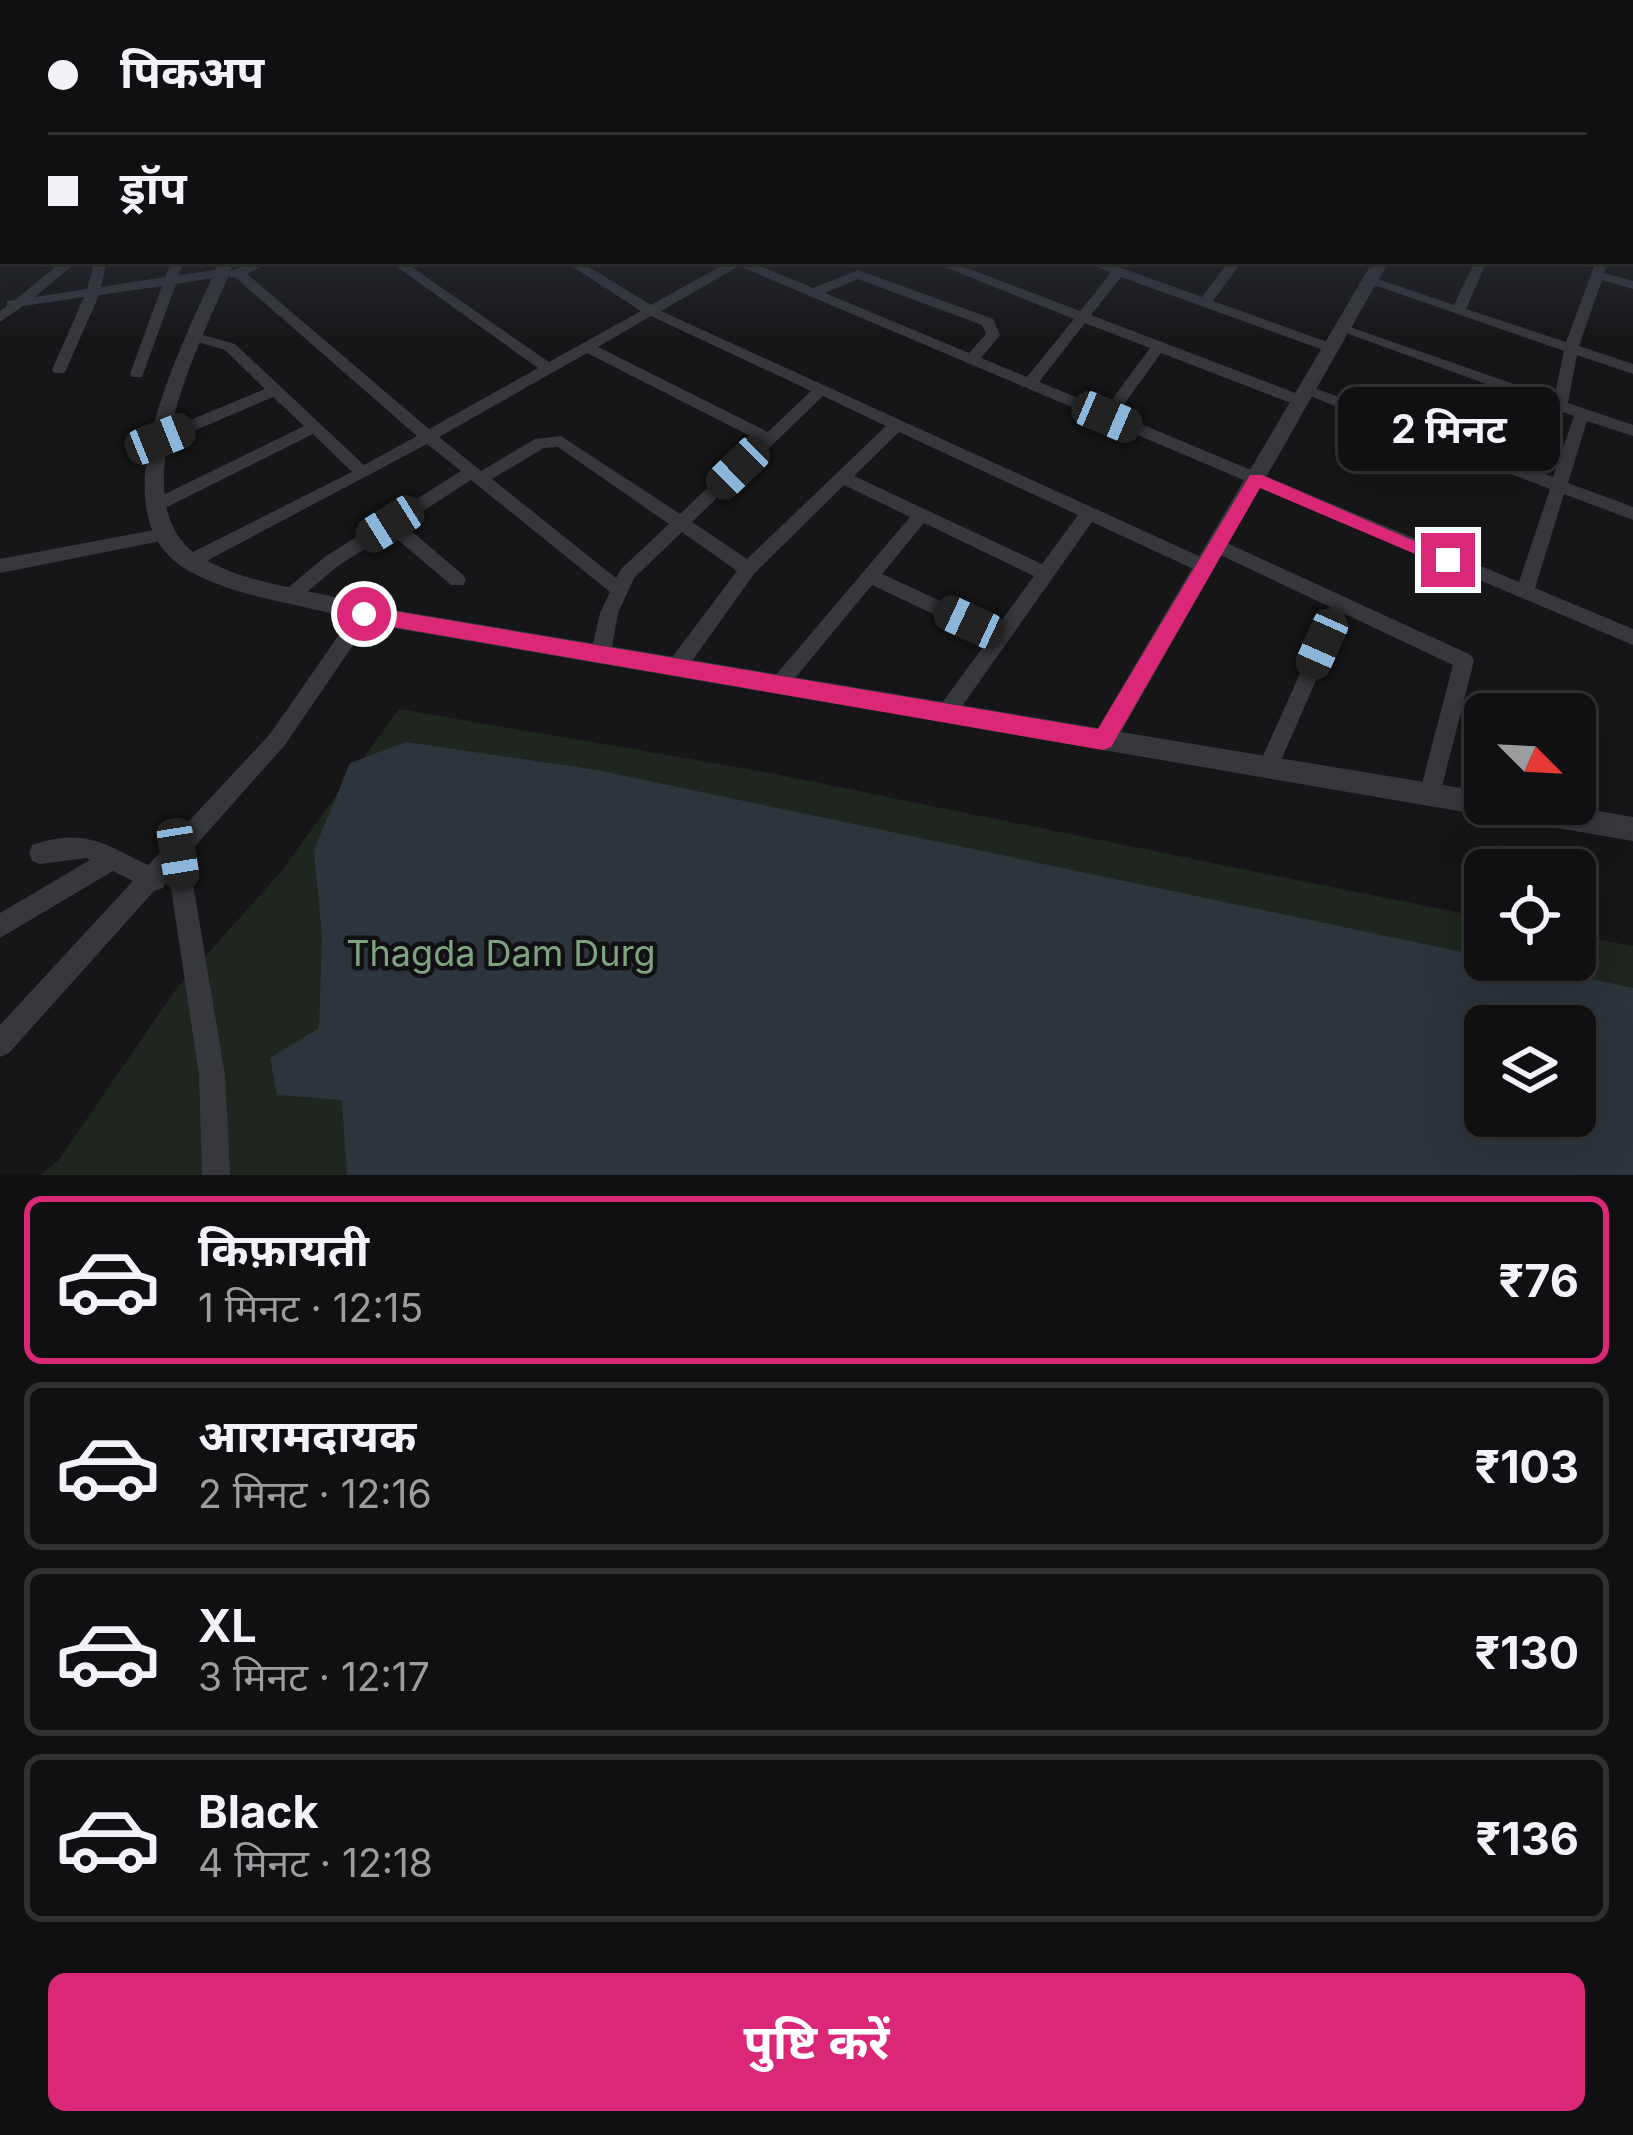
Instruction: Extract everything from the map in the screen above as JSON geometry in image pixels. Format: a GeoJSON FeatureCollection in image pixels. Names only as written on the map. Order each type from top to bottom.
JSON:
{"type":"FeatureCollection","features":[{"type":"Feature","properties":{"kind":"street"},"geometry":{"type":"LineString","coordinates":[[0,317],[67,264]]}},
{"type":"Feature","properties":{"kind":"street"},"geometry":{"type":"LineString","coordinates":[[58,370],[93,293],[100,264]]}},
{"type":"Feature","properties":{"kind":"street"},"geometry":{"type":"LineString","coordinates":[[137,374],[177,264]]}},
{"type":"Feature","properties":{"kind":"street"},"geometry":{"type":"LineString","coordinates":[[399,264],[549,369]]}},
{"type":"Feature","properties":{"kind":"street"},"geometry":{"type":"LineString","coordinates":[[575,264],[651,311],[1206,567]]}},
{"type":"Feature","properties":{"kind":"street"},"geometry":{"type":"LineString","coordinates":[[191,561],[362,472],[733,264]]}},
{"type":"Feature","properties":{"kind":"street"},"geometry":{"type":"LineString","coordinates":[[745,264],[1633,638]]}},
{"type":"Feature","properties":{"kind":"street"},"geometry":{"type":"LineString","coordinates":[[944,264],[1158,346],[1633,514]]}},
{"type":"Feature","properties":{"kind":"street"},"geometry":{"type":"LineString","coordinates":[[1098,264],[1330,348]]}},
{"type":"Feature","properties":{"kind":"street"},"geometry":{"type":"LineString","coordinates":[[1204,302],[1234,264]]}},
{"type":"Feature","properties":{"kind":"street"},"geometry":{"type":"LineString","coordinates":[[1103,740],[1379,264]]}},
{"type":"Feature","properties":{"kind":"street"},"geometry":{"type":"LineString","coordinates":[[1458,310],[1480,264]]}},
{"type":"Feature","properties":{"kind":"street"},"geometry":{"type":"LineString","coordinates":[[1560,406],[1571,349],[1600,268],[1633,286]]}},
{"type":"Feature","properties":{"kind":"street"},"geometry":{"type":"LineString","coordinates":[[12,304],[227,271]]}},
{"type":"Feature","properties":{"kind":"street"},"geometry":{"type":"LineString","coordinates":[[227,271],[196,338],[160,439],[153,480],[155,506],[165,534],[191,561],[244,586],[364,614],[1464,800]]}},
{"type":"Feature","properties":{"kind":"street"},"geometry":{"type":"LineString","coordinates":[[227,271],[618,589]]}},
{"type":"Feature","properties":{"kind":"street"},"geometry":{"type":"LineString","coordinates":[[1029,384],[1119,272]]}},
{"type":"Feature","properties":{"kind":"street"},"geometry":{"type":"LineString","coordinates":[[813,293],[858,274],[988,322],[993,335],[971,360]]}},
{"type":"Feature","properties":{"kind":"street"},"geometry":{"type":"LineString","coordinates":[[1370,281],[1633,369]]}},
{"type":"Feature","properties":{"kind":"street"},"geometry":{"type":"LineString","coordinates":[[1342,329],[1633,431]]}},
{"type":"Feature","properties":{"kind":"street"},"geometry":{"type":"LineString","coordinates":[[196,338],[230,347],[362,472]]}},
{"type":"Feature","properties":{"kind":"street"},"geometry":{"type":"LineString","coordinates":[[1107,417],[1158,346]]}},
{"type":"Feature","properties":{"kind":"street"},"geometry":{"type":"LineString","coordinates":[[587,347],[769,439]]}},
{"type":"Feature","properties":{"kind":"street"},"geometry":{"type":"LineString","coordinates":[[601,652],[618,589],[820,390]]}},
{"type":"Feature","properties":{"kind":"street"},"geometry":{"type":"LineString","coordinates":[[160,439],[273,391]]}},
{"type":"Feature","properties":{"kind":"street"},"geometry":{"type":"LineString","coordinates":[[1525,592],[1582,413]]}},
{"type":"Feature","properties":{"kind":"street"},"geometry":{"type":"LineString","coordinates":[[677,665],[748,569],[896,425]]}},
{"type":"Feature","properties":{"kind":"street"},"geometry":{"type":"LineString","coordinates":[[155,506],[313,428]]}},
{"type":"Feature","properties":{"kind":"street"},"geometry":{"type":"LineString","coordinates":[[290,596],[390,524],[541,442],[561,441],[748,569]]}},
{"type":"Feature","properties":{"kind":"street"},"geometry":{"type":"LineString","coordinates":[[844,478],[1046,574]]}},
{"type":"Feature","properties":{"kind":"street"},"geometry":{"type":"LineString","coordinates":[[946,712],[1088,513]]}},
{"type":"Feature","properties":{"kind":"street"},"geometry":{"type":"LineString","coordinates":[[778,683],[921,514]]}},
{"type":"Feature","properties":{"kind":"street"},"geometry":{"type":"LineString","coordinates":[[390,524],[457,580]]}},
{"type":"Feature","properties":{"kind":"street"},"geometry":{"type":"LineString","coordinates":[[0,566],[165,534]]}},
{"type":"Feature","properties":{"kind":"street"},"geometry":{"type":"LineString","coordinates":[[1218,546],[1464,661],[1430,794]]}},
{"type":"Feature","properties":{"kind":"street"},"geometry":{"type":"LineString","coordinates":[[870,576],[1002,638]]}},
{"type":"Feature","properties":{"kind":"street"},"geometry":{"type":"LineString","coordinates":[[1268,767],[1340,603]]}},
{"type":"Feature","properties":{"kind":"street"},"geometry":{"type":"LineString","coordinates":[[0,1044],[178,854],[300,712],[364,614]]}},
{"type":"Feature","properties":{"kind":"street"},"geometry":{"type":"LineString","coordinates":[[1596,823],[1633,829]]}},
{"type":"Feature","properties":{"kind":"street"},"geometry":{"type":"LineString","coordinates":[[40,853],[87,847],[154,880]]}},
{"type":"Feature","properties":{"kind":"street"},"geometry":{"type":"LineString","coordinates":[[178,854],[212,1075],[216,1175]]}},
{"type":"Feature","properties":{"kind":"street"},"geometry":{"type":"LineString","coordinates":[[0,926],[115,858]]}},
{"type":"Feature","properties":{"kind":"green space","name":"Thagda Dam Durg"},"geometry":{"type":"Polygon","coordinates":[[[399,709],[754,770],[1464,914],[1464,981],[1596,981],[1596,939],[1633,946],[1633,1175],[39,1175],[58,1161],[176,989],[280,873],[399,709]]]}},
{"type":"Feature","properties":{"kind":"shaded area","name":"Thagda Dam Durg"},"geometry":{"type":"Polygon","coordinates":[[[406,742],[597,770],[1464,952],[1464,981],[1596,980],[1633,988],[1633,1175],[347,1175],[342,1100],[277,1095],[270,1058],[319,1028],[322,937],[314,850],[350,763],[406,742]]]}},
{"type":"Feature","properties":{"kind":"route"},"geometry":{"type":"LineString","coordinates":[[364,614],[1103,740],[1256,480],[1448,560]]}}]}
